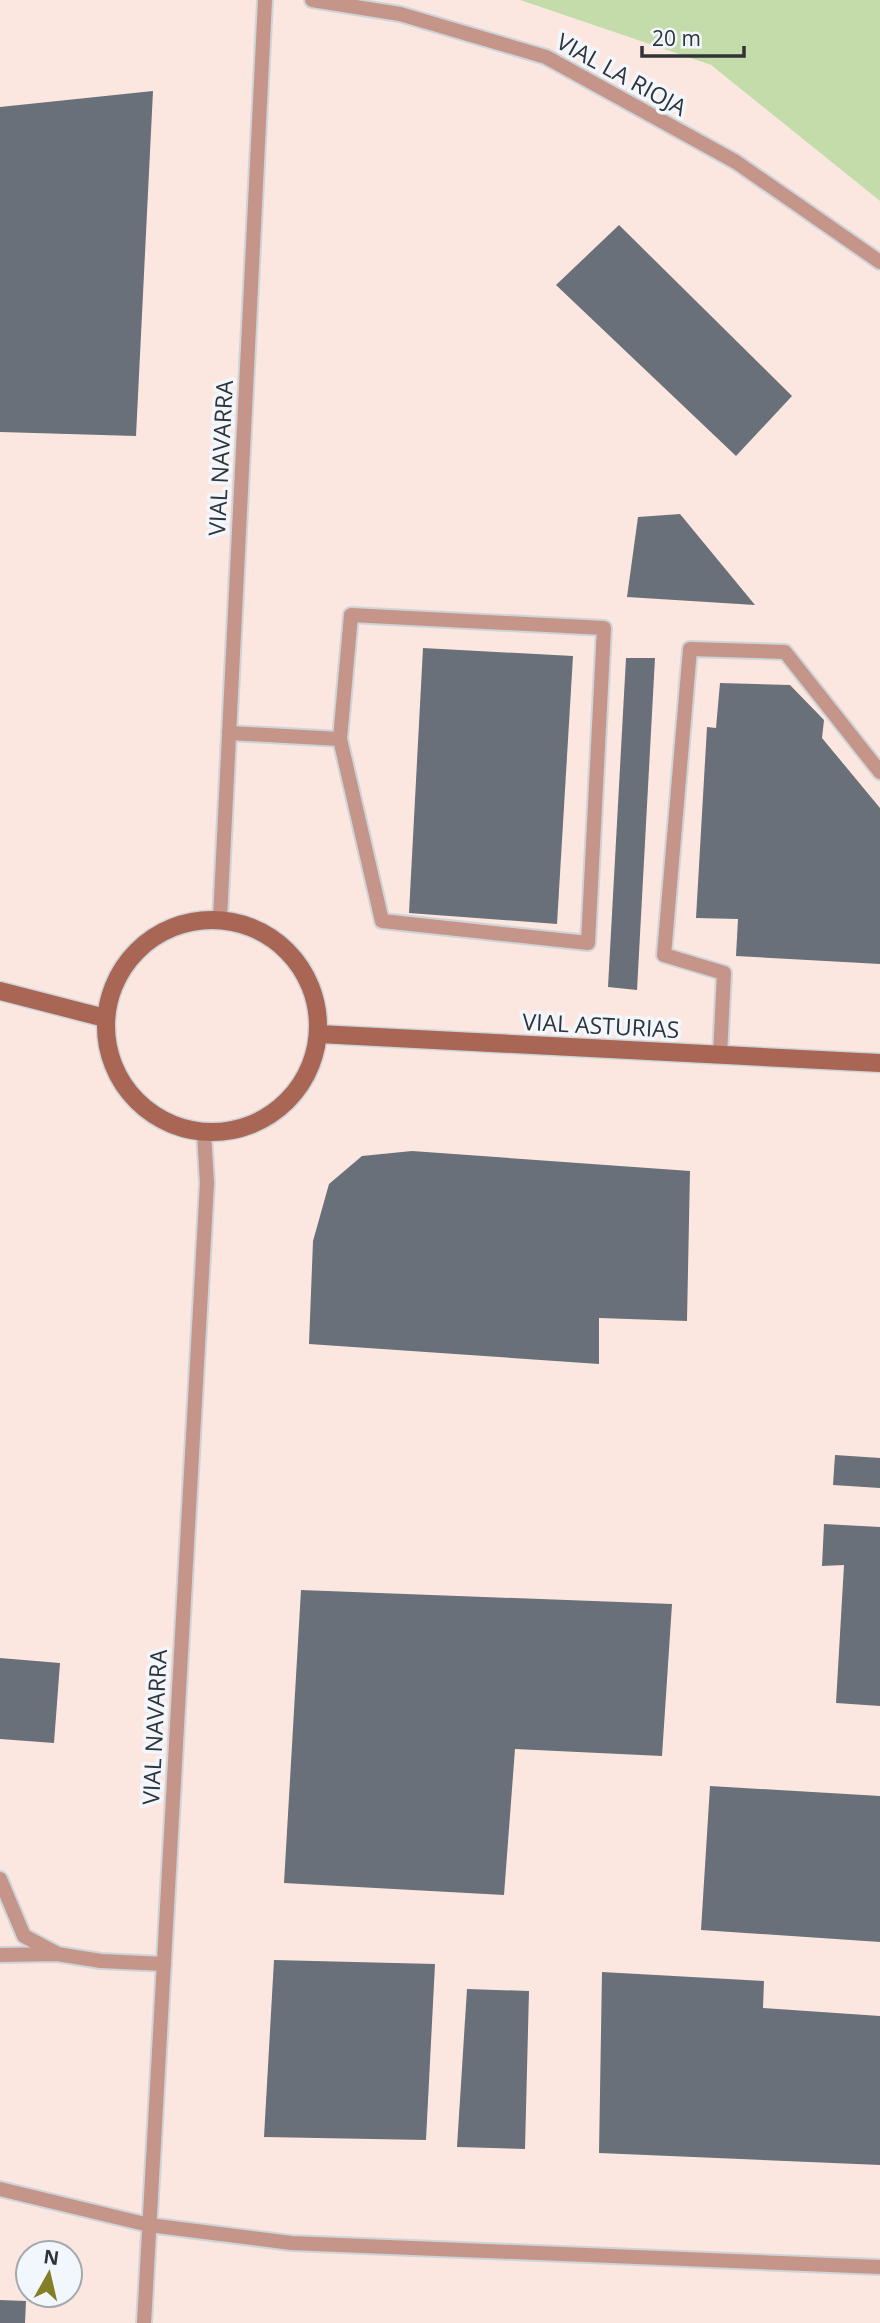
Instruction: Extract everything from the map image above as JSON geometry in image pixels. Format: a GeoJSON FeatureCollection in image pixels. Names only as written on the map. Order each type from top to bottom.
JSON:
{"type":"FeatureCollection","features":[{"type":"Feature","properties":{"kind":"street"},"geometry":{"type":"LineString","coordinates":[[220,919],[260,930],[294,956],[314,993],[320,1034],[308,1074],[282,1107],[246,1128],[204,1133],[164,1122],[131,1096],[110,1059],[105,1018],[116,978],[142,945],[179,924],[220,919]]}},
{"type":"Feature","properties":{"kind":"street"},"geometry":{"type":"LineString","coordinates":[[0,990],[105,1018]]}},
{"type":"Feature","properties":{"kind":"street","name":"VIAL ASTURIAS"},"geometry":{"type":"LineString","coordinates":[[320,1034],[880,1063]]}},
{"type":"Feature","properties":{"kind":"lane","name":"VIAL NAVARRA"},"geometry":{"type":"LineString","coordinates":[[220,919],[265,0]]}},
{"type":"Feature","properties":{"kind":"lane","name":"VIAL LA RIOJA"},"geometry":{"type":"LineString","coordinates":[[312,0],[400,14],[546,57],[736,163],[880,262]]}},
{"type":"Feature","properties":{"kind":"lane"},"geometry":{"type":"LineString","coordinates":[[351,615],[604,628],[588,943],[382,921],[340,739],[351,615]]}},
{"type":"Feature","properties":{"kind":"lane"},"geometry":{"type":"LineString","coordinates":[[720,1055],[724,974],[664,955],[690,649],[785,652],[880,772]]}},
{"type":"Feature","properties":{"kind":"lane"},"geometry":{"type":"LineString","coordinates":[[229,733],[340,739]]}},
{"type":"Feature","properties":{"kind":"lane","name":"VIAL NAVARRA"},"geometry":{"type":"LineString","coordinates":[[144,2323],[207,1183],[204,1133]]}},
{"type":"Feature","properties":{"kind":"lane"},"geometry":{"type":"LineString","coordinates":[[0,1879],[24,1936],[57,1954]]}},
{"type":"Feature","properties":{"kind":"lane"},"geometry":{"type":"LineString","coordinates":[[0,1955],[57,1954],[102,1961],[164,1964]]}},
{"type":"Feature","properties":{"kind":"lane"},"geometry":{"type":"LineString","coordinates":[[0,2189],[149,2225],[291,2243],[880,2267]]}},
{"type":"Feature","properties":{"kind":"shaded area"},"geometry":{"type":"Polygon","coordinates":[[[0,0],[520,0],[711,65],[880,201],[880,2323],[0,2323],[0,0]]]}},
{"type":"Feature","properties":{"kind":"green space"},"geometry":{"type":"Polygon","coordinates":[[[520,0],[880,0],[880,201],[711,65],[520,0]]]}},
{"type":"Feature","properties":{"kind":"building"},"geometry":{"type":"Polygon","coordinates":[[[153,91],[136,436],[0,432],[0,107],[153,91]]]}},
{"type":"Feature","properties":{"kind":"building"},"geometry":{"type":"Polygon","coordinates":[[[619,225],[792,396],[736,456],[556,285],[619,225]]]}},
{"type":"Feature","properties":{"kind":"building"},"geometry":{"type":"Polygon","coordinates":[[[680,514],[755,605],[627,597],[638,517],[680,514]]]}},
{"type":"Feature","properties":{"kind":"building"},"geometry":{"type":"Polygon","coordinates":[[[423,648],[573,656],[557,924],[409,913],[423,648]]]}},
{"type":"Feature","properties":{"kind":"building"},"geometry":{"type":"Polygon","coordinates":[[[626,658],[655,658],[637,990],[608,987],[626,658]]]}},
{"type":"Feature","properties":{"kind":"building"},"geometry":{"type":"Polygon","coordinates":[[[720,683],[790,685],[824,720],[822,738],[880,808],[880,964],[736,956],[738,919],[696,918],[707,727],[716,728],[720,683]]]}},
{"type":"Feature","properties":{"kind":"building"},"geometry":{"type":"Polygon","coordinates":[[[412,1151],[690,1171],[687,1321],[599,1318],[599,1364],[309,1344],[313,1241],[329,1184],[362,1156],[412,1151]]]}},
{"type":"Feature","properties":{"kind":"building"},"geometry":{"type":"Polygon","coordinates":[[[835,1455],[880,1458],[880,1488],[833,1485],[835,1455]]]}},
{"type":"Feature","properties":{"kind":"building"},"geometry":{"type":"Polygon","coordinates":[[[824,1524],[880,1527],[880,1706],[836,1703],[844,1565],[822,1566],[824,1524]]]}},
{"type":"Feature","properties":{"kind":"building"},"geometry":{"type":"Polygon","coordinates":[[[301,1590],[672,1604],[662,1756],[515,1749],[504,1895],[284,1883],[301,1590]]]}},
{"type":"Feature","properties":{"kind":"building"},"geometry":{"type":"Polygon","coordinates":[[[0,1658],[60,1663],[54,1743],[0,1739],[0,1658]]]}},
{"type":"Feature","properties":{"kind":"building"},"geometry":{"type":"Polygon","coordinates":[[[710,1786],[880,1796],[880,1942],[701,1930],[710,1786]]]}},
{"type":"Feature","properties":{"kind":"building"},"geometry":{"type":"Polygon","coordinates":[[[274,1960],[435,1964],[426,2140],[264,2137],[274,1960]]]}},
{"type":"Feature","properties":{"kind":"building"},"geometry":{"type":"Polygon","coordinates":[[[602,1972],[764,1981],[763,2008],[880,2016],[880,2165],[599,2153],[602,1972]]]}},
{"type":"Feature","properties":{"kind":"building"},"geometry":{"type":"Polygon","coordinates":[[[467,1989],[529,1991],[525,2149],[457,2147],[467,1989]]]}},
{"type":"Feature","properties":{"kind":"building"},"geometry":{"type":"Polygon","coordinates":[[[0,2300],[14,2301],[14,2309],[26,2309],[25,2323],[0,2323],[0,2300]]]}}]}
